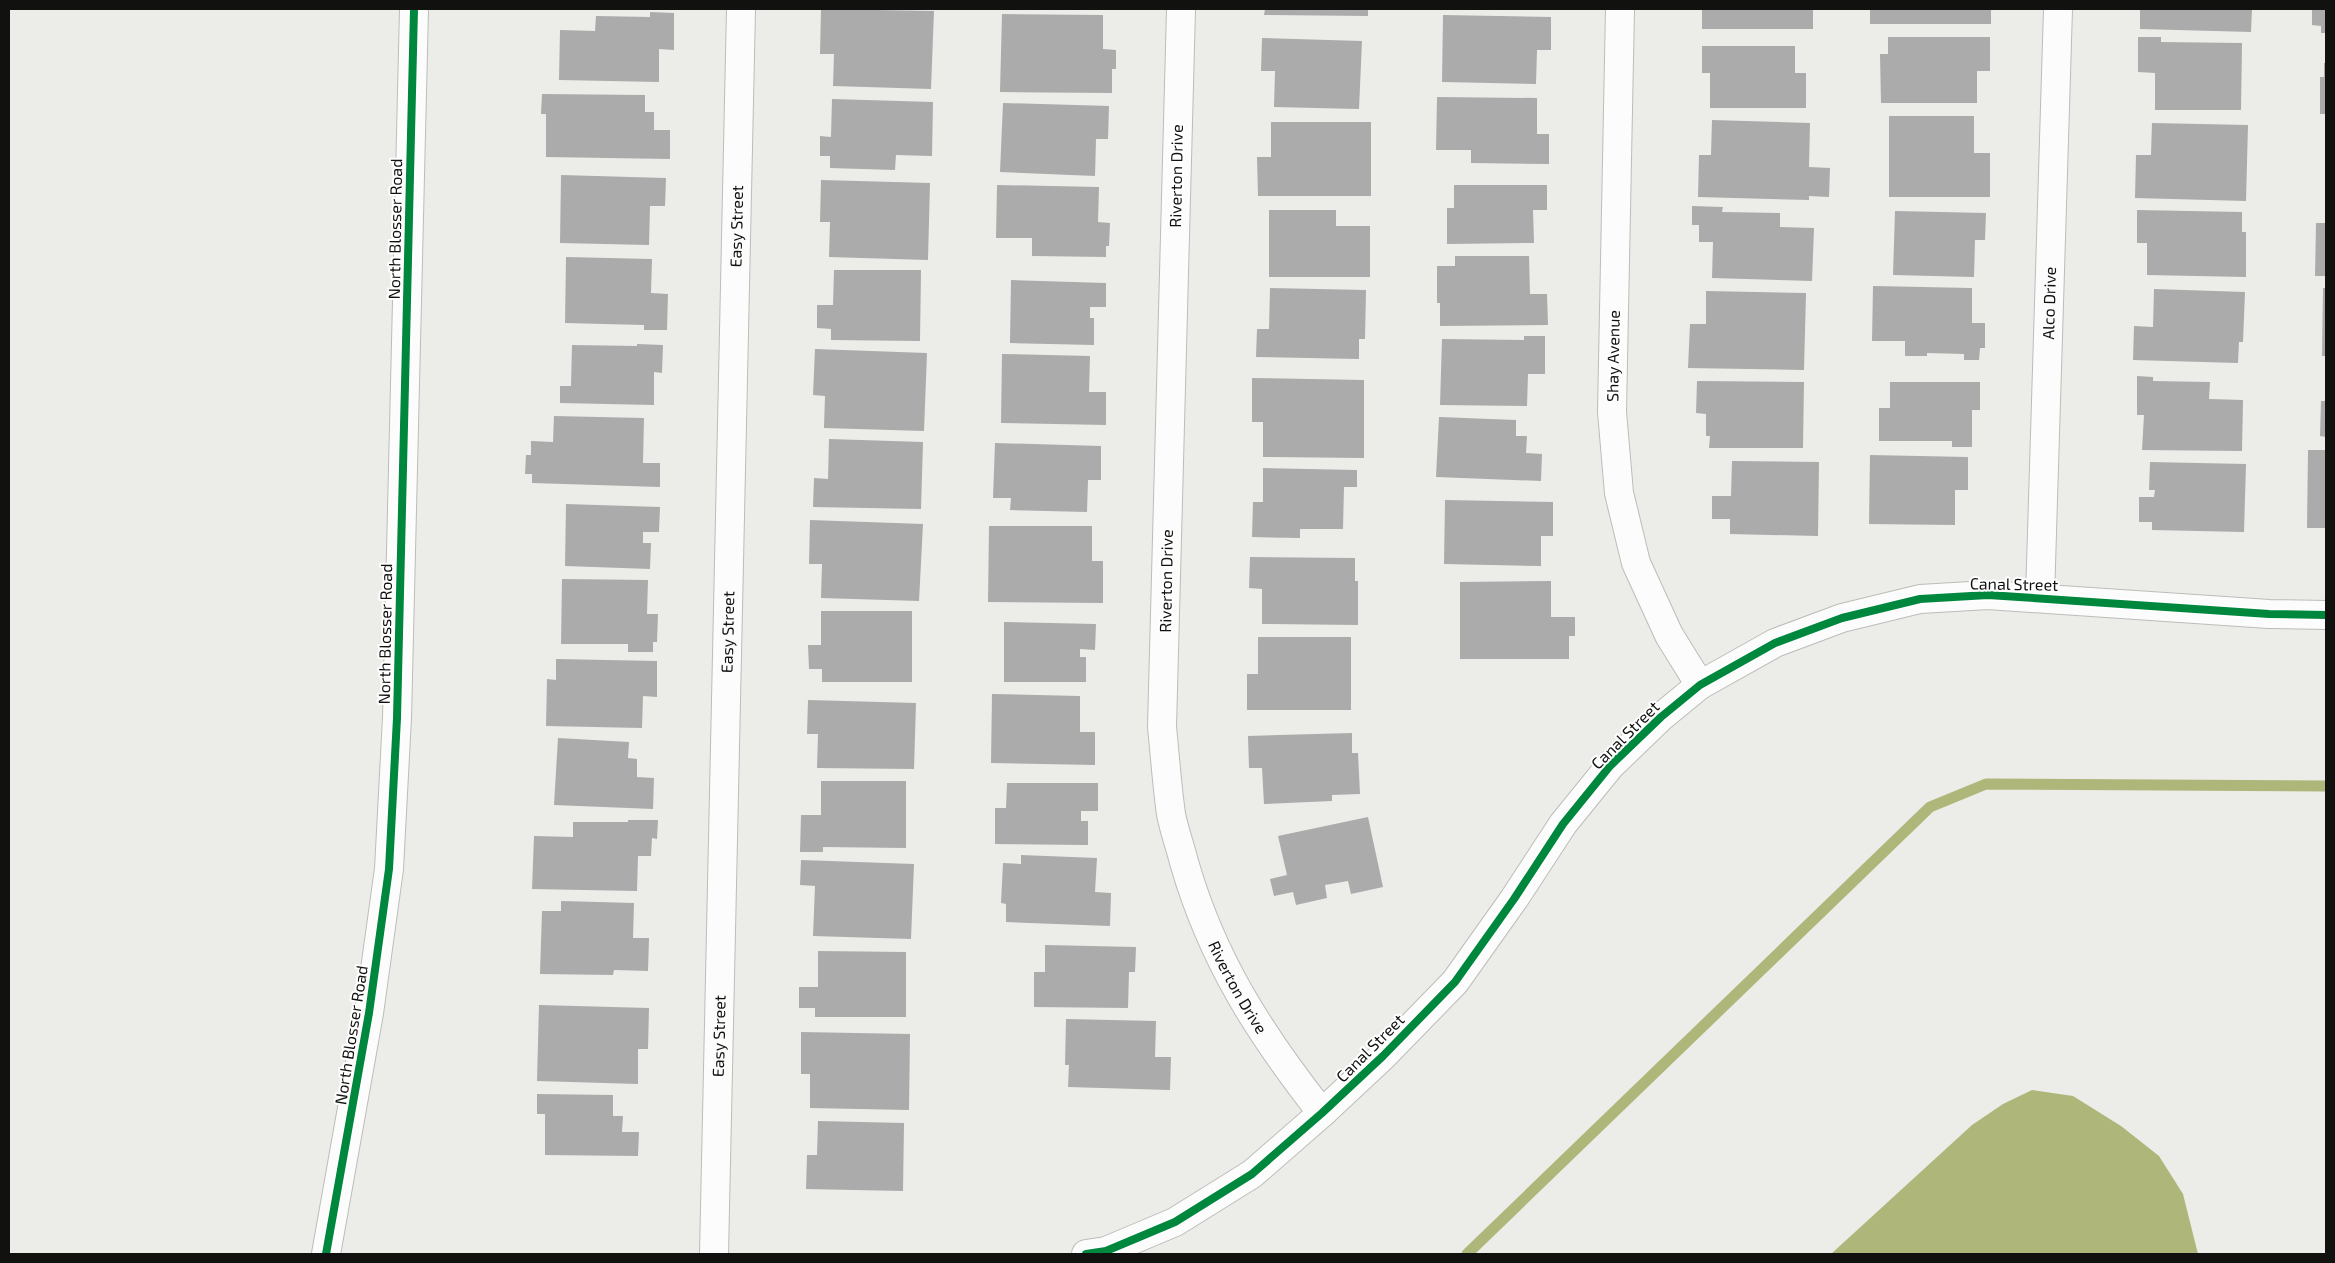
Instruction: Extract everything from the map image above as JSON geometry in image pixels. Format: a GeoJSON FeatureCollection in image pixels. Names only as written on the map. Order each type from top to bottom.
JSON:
{"type":"FeatureCollection","features":[{"type":"Feature","properties":{"kind":"street","name":"North Blosser Road"},"geometry":{"type":"LineString","coordinates":[[326,1254],[369,1013],[389,869],[397,718],[414,9]]}},
{"type":"Feature","properties":{"kind":"street","name":"Easy Street"},"geometry":{"type":"LineString","coordinates":[[714,1254],[741,9]]}},
{"type":"Feature","properties":{"kind":"street","name":"Riverton Drive"},"geometry":{"type":"LineString","coordinates":[[1181,9],[1162,727],[1172,816],[1190,884],[1214,946],[1241,1000],[1284,1064],[1322,1113]]}},
{"type":"Feature","properties":{"kind":"street","name":"Shay Avenue"},"geometry":{"type":"LineString","coordinates":[[1620,9],[1612,412],[1619,492],[1636,563],[1669,635],[1700,685]]}},
{"type":"Feature","properties":{"kind":"street","name":"Alco Drive"},"geometry":{"type":"LineString","coordinates":[[2040,598],[2058,9]]}},
{"type":"Feature","properties":{"kind":"street","name":"Canal Street"},"geometry":{"type":"LineString","coordinates":[[1086,1254],[1106,1251],[1175,1222],[1252,1174],[1322,1113],[1455,982],[1514,900],[1563,824],[1610,766],[1660,717],[1700,685],[1775,642],[1842,618],[1920,600],[1988,595],[2269,614],[2326,615]]}},
{"type":"Feature","properties":{"kind":"shaded area"},"geometry":{"type":"Polygon","coordinates":[[[2032,1090],[2073,1096],[2121,1126],[2159,1156],[2183,1194],[2198,1254],[1831,1254],[1972,1125],[2003,1104],[2032,1090]]]}},
{"type":"Feature","properties":{"kind":"building"},"geometry":{"type":"Polygon","coordinates":[[[821,9],[934,11],[931,89],[833,86],[834,54],[820,54],[821,9]]]}},
{"type":"Feature","properties":{"kind":"building"},"geometry":{"type":"Polygon","coordinates":[[[1265,9],[1368,9],[1368,16],[1264,15],[1265,9]]]}},
{"type":"Feature","properties":{"kind":"building"},"geometry":{"type":"Polygon","coordinates":[[[1702,9],[1813,9],[1813,29],[1702,29],[1702,9]]]}},
{"type":"Feature","properties":{"kind":"building"},"geometry":{"type":"Polygon","coordinates":[[[1870,9],[1991,9],[1991,24],[1870,24],[1870,9]]]}},
{"type":"Feature","properties":{"kind":"building"},"geometry":{"type":"Polygon","coordinates":[[[2140,9],[2252,9],[2251,32],[2140,29],[2140,9]]]}},
{"type":"Feature","properties":{"kind":"building"},"geometry":{"type":"Polygon","coordinates":[[[2312,9],[2326,9],[2326,33],[2321,33],[2321,26],[2312,25],[2312,9]]]}},
{"type":"Feature","properties":{"kind":"building"},"geometry":{"type":"Polygon","coordinates":[[[650,12],[674,13],[674,50],[659,49],[659,82],[559,80],[560,30],[595,31],[596,16],[650,17],[650,12]]]}},
{"type":"Feature","properties":{"kind":"building"},"geometry":{"type":"Polygon","coordinates":[[[1002,14],[1103,15],[1103,49],[1116,50],[1116,69],[1112,69],[1112,93],[1000,92],[1002,14]]]}},
{"type":"Feature","properties":{"kind":"building"},"geometry":{"type":"Polygon","coordinates":[[[1443,15],[1551,17],[1551,50],[1537,50],[1536,84],[1442,82],[1443,15]]]}},
{"type":"Feature","properties":{"kind":"building"},"geometry":{"type":"Polygon","coordinates":[[[1888,37],[1990,37],[1990,71],[1977,71],[1977,103],[1881,103],[1880,54],[1888,54],[1888,37]]]}},
{"type":"Feature","properties":{"kind":"building"},"geometry":{"type":"Polygon","coordinates":[[[2138,37],[2161,37],[2161,42],[2242,43],[2241,110],[2155,110],[2155,73],[2138,72],[2138,37]]]}},
{"type":"Feature","properties":{"kind":"building"},"geometry":{"type":"Polygon","coordinates":[[[1262,38],[1362,41],[1359,109],[1274,107],[1275,71],[1261,71],[1262,38]]]}},
{"type":"Feature","properties":{"kind":"building"},"geometry":{"type":"Polygon","coordinates":[[[1702,46],[1795,46],[1795,73],[1806,73],[1806,108],[1710,108],[1710,73],[1702,73],[1702,46]]]}},
{"type":"Feature","properties":{"kind":"building"},"geometry":{"type":"Polygon","coordinates":[[[2324,63],[2326,63],[2326,114],[2320,114],[2320,77],[2324,77],[2324,63]]]}},
{"type":"Feature","properties":{"kind":"building"},"geometry":{"type":"Polygon","coordinates":[[[542,94],[645,95],[645,112],[654,112],[654,130],[670,130],[670,159],[546,157],[546,114],[541,114],[542,94]]]}},
{"type":"Feature","properties":{"kind":"building"},"geometry":{"type":"Polygon","coordinates":[[[1437,97],[1537,98],[1537,134],[1549,134],[1549,164],[1471,163],[1471,150],[1436,150],[1437,97]]]}},
{"type":"Feature","properties":{"kind":"building"},"geometry":{"type":"Polygon","coordinates":[[[832,99],[933,102],[932,156],[896,155],[895,170],[830,168],[830,156],[820,156],[820,136],[831,137],[832,99]]]}},
{"type":"Feature","properties":{"kind":"building"},"geometry":{"type":"Polygon","coordinates":[[[1003,103],[1109,106],[1108,139],[1096,139],[1095,176],[1000,172],[1003,103]]]}},
{"type":"Feature","properties":{"kind":"building"},"geometry":{"type":"Polygon","coordinates":[[[1889,116],[1974,116],[1974,153],[1990,153],[1990,197],[1889,197],[1889,116]]]}},
{"type":"Feature","properties":{"kind":"building"},"geometry":{"type":"Polygon","coordinates":[[[1712,120],[1810,123],[1809,167],[1830,168],[1829,197],[1809,196],[1809,200],[1698,197],[1699,155],[1711,155],[1712,120]]]}},
{"type":"Feature","properties":{"kind":"building"},"geometry":{"type":"Polygon","coordinates":[[[1271,122],[1371,122],[1371,196],[1258,196],[1257,157],[1271,157],[1271,122]]]}},
{"type":"Feature","properties":{"kind":"building"},"geometry":{"type":"Polygon","coordinates":[[[2152,123],[2248,125],[2246,201],[2135,198],[2136,155],[2151,155],[2152,123]]]}},
{"type":"Feature","properties":{"kind":"building"},"geometry":{"type":"Polygon","coordinates":[[[561,175],[666,178],[665,206],[650,206],[649,245],[560,243],[561,175]]]}},
{"type":"Feature","properties":{"kind":"building"},"geometry":{"type":"Polygon","coordinates":[[[821,180],[930,183],[928,260],[829,257],[830,222],[820,222],[821,180]]]}},
{"type":"Feature","properties":{"kind":"building"},"geometry":{"type":"Polygon","coordinates":[[[997,185],[1099,187],[1098,222],[1110,223],[1109,246],[1106,246],[1106,257],[1032,256],[1032,238],[996,238],[997,185]]]}},
{"type":"Feature","properties":{"kind":"building"},"geometry":{"type":"Polygon","coordinates":[[[1454,185],[1547,185],[1547,210],[1533,210],[1534,243],[1447,244],[1447,208],[1454,208],[1454,185]]]}},
{"type":"Feature","properties":{"kind":"building"},"geometry":{"type":"Polygon","coordinates":[[[1692,206],[1723,207],[1722,212],[1780,213],[1780,227],[1814,228],[1812,281],[1712,278],[1713,242],[1699,242],[1699,225],[1692,225],[1692,206]]]}},
{"type":"Feature","properties":{"kind":"building"},"geometry":{"type":"Polygon","coordinates":[[[1269,210],[1336,210],[1336,226],[1370,226],[1370,277],[1269,277],[1269,210]]]}},
{"type":"Feature","properties":{"kind":"building"},"geometry":{"type":"Polygon","coordinates":[[[2137,210],[2242,212],[2242,232],[2246,232],[2246,277],[2147,275],[2147,243],[2137,243],[2137,210]]]}},
{"type":"Feature","properties":{"kind":"building"},"geometry":{"type":"Polygon","coordinates":[[[1895,211],[1986,213],[1985,240],[1975,240],[1974,277],[1893,275],[1895,211]]]}},
{"type":"Feature","properties":{"kind":"building"},"geometry":{"type":"Polygon","coordinates":[[[2316,223],[2326,223],[2326,276],[2315,276],[2316,223]]]}},
{"type":"Feature","properties":{"kind":"building"},"geometry":{"type":"Polygon","coordinates":[[[1455,256],[1529,256],[1530,294],[1547,294],[1548,325],[1440,326],[1440,303],[1437,303],[1437,266],[1455,266],[1455,256]]]}},
{"type":"Feature","properties":{"kind":"building"},"geometry":{"type":"Polygon","coordinates":[[[566,257],[652,259],[651,293],[668,294],[667,330],[644,330],[644,325],[565,323],[566,257]]]}},
{"type":"Feature","properties":{"kind":"building"},"geometry":{"type":"Polygon","coordinates":[[[834,270],[921,270],[920,341],[831,340],[831,329],[817,328],[817,305],[833,305],[834,270]]]}},
{"type":"Feature","properties":{"kind":"building"},"geometry":{"type":"Polygon","coordinates":[[[1011,280],[1106,283],[1106,307],[1090,307],[1090,318],[1094,318],[1094,345],[1010,343],[1011,280]]]}},
{"type":"Feature","properties":{"kind":"building"},"geometry":{"type":"Polygon","coordinates":[[[1873,286],[1972,288],[1972,323],[1985,323],[1985,348],[1980,348],[1979,360],[1964,360],[1964,354],[1927,353],[1927,356],[1905,356],[1905,341],[1872,341],[1873,286]]]}},
{"type":"Feature","properties":{"kind":"building"},"geometry":{"type":"Polygon","coordinates":[[[1270,288],[1366,290],[1365,339],[1359,339],[1359,359],[1256,357],[1257,329],[1269,329],[1270,288]]]}},
{"type":"Feature","properties":{"kind":"building"},"geometry":{"type":"Polygon","coordinates":[[[2323,288],[2326,288],[2326,356],[2322,356],[2323,288]]]}},
{"type":"Feature","properties":{"kind":"building"},"geometry":{"type":"Polygon","coordinates":[[[2154,289],[2245,292],[2243,342],[2239,342],[2238,363],[2133,360],[2134,326],[2153,327],[2154,289]]]}},
{"type":"Feature","properties":{"kind":"building"},"geometry":{"type":"Polygon","coordinates":[[[1706,291],[1806,293],[1804,370],[1688,368],[1690,324],[1706,324],[1706,291]]]}},
{"type":"Feature","properties":{"kind":"building"},"geometry":{"type":"Polygon","coordinates":[[[1524,336],[1545,336],[1545,374],[1528,374],[1527,406],[1440,405],[1442,339],[1524,340],[1524,336]]]}},
{"type":"Feature","properties":{"kind":"building"},"geometry":{"type":"Polygon","coordinates":[[[637,344],[663,345],[662,373],[654,372],[654,405],[560,403],[560,386],[571,386],[572,345],[637,346],[637,344]]]}},
{"type":"Feature","properties":{"kind":"building"},"geometry":{"type":"Polygon","coordinates":[[[815,349],[927,353],[924,431],[824,428],[825,396],[813,395],[815,349]]]}},
{"type":"Feature","properties":{"kind":"building"},"geometry":{"type":"Polygon","coordinates":[[[1002,354],[1090,356],[1089,392],[1106,392],[1106,425],[1001,423],[1002,354]]]}},
{"type":"Feature","properties":{"kind":"building"},"geometry":{"type":"Polygon","coordinates":[[[2137,376],[2153,377],[2153,381],[2210,382],[2209,399],[2243,400],[2242,451],[2142,450],[2144,415],[2137,415],[2137,376]]]}},
{"type":"Feature","properties":{"kind":"building"},"geometry":{"type":"Polygon","coordinates":[[[1252,378],[1364,380],[1364,458],[1263,457],[1263,422],[1252,422],[1252,378]]]}},
{"type":"Feature","properties":{"kind":"building"},"geometry":{"type":"Polygon","coordinates":[[[1697,381],[1804,382],[1803,448],[1709,448],[1710,436],[1706,436],[1706,414],[1696,413],[1697,381]]]}},
{"type":"Feature","properties":{"kind":"building"},"geometry":{"type":"Polygon","coordinates":[[[1890,382],[1980,382],[1980,410],[1972,410],[1972,447],[1952,447],[1952,441],[1879,441],[1879,408],[1890,408],[1890,382]]]}},
{"type":"Feature","properties":{"kind":"building"},"geometry":{"type":"Polygon","coordinates":[[[2321,401],[2326,401],[2326,437],[2320,436],[2321,401]]]}},
{"type":"Feature","properties":{"kind":"building"},"geometry":{"type":"Polygon","coordinates":[[[554,416],[644,418],[643,463],[660,463],[660,487],[532,483],[532,474],[525,474],[526,455],[531,455],[531,441],[553,442],[554,416]]]}},
{"type":"Feature","properties":{"kind":"building"},"geometry":{"type":"Polygon","coordinates":[[[1439,417],[1516,420],[1516,436],[1527,436],[1526,453],[1542,454],[1541,481],[1436,477],[1439,417]]]}},
{"type":"Feature","properties":{"kind":"building"},"geometry":{"type":"Polygon","coordinates":[[[829,439],[923,442],[921,509],[813,507],[814,478],[828,479],[829,439]]]}},
{"type":"Feature","properties":{"kind":"building"},"geometry":{"type":"Polygon","coordinates":[[[995,443],[1101,446],[1101,480],[1088,480],[1087,512],[1010,510],[1011,498],[993,498],[995,443]]]}},
{"type":"Feature","properties":{"kind":"building"},"geometry":{"type":"Polygon","coordinates":[[[2308,450],[2326,450],[2326,528],[2307,528],[2308,450]]]}},
{"type":"Feature","properties":{"kind":"building"},"geometry":{"type":"Polygon","coordinates":[[[1870,455],[1968,457],[1968,490],[1955,490],[1955,525],[1869,524],[1870,455]]]}},
{"type":"Feature","properties":{"kind":"building"},"geometry":{"type":"Polygon","coordinates":[[[1732,461],[1819,462],[1818,536],[1730,534],[1730,519],[1712,519],[1712,496],[1731,496],[1732,461]]]}},
{"type":"Feature","properties":{"kind":"building"},"geometry":{"type":"Polygon","coordinates":[[[2150,462],[2246,464],[2244,532],[2152,530],[2152,522],[2139,522],[2139,497],[2154,497],[2155,490],[2149,490],[2150,462]]]}},
{"type":"Feature","properties":{"kind":"building"},"geometry":{"type":"Polygon","coordinates":[[[1263,468],[1357,470],[1357,487],[1344,487],[1343,529],[1300,529],[1300,538],[1252,537],[1253,502],[1263,502],[1263,468]]]}},
{"type":"Feature","properties":{"kind":"building"},"geometry":{"type":"Polygon","coordinates":[[[1445,500],[1553,502],[1553,536],[1541,536],[1541,566],[1444,564],[1445,500]]]}},
{"type":"Feature","properties":{"kind":"building"},"geometry":{"type":"Polygon","coordinates":[[[566,504],[660,507],[659,532],[643,532],[643,543],[651,543],[650,569],[565,566],[566,504]]]}},
{"type":"Feature","properties":{"kind":"building"},"geometry":{"type":"Polygon","coordinates":[[[810,520],[923,524],[919,601],[821,598],[822,564],[809,564],[810,520]]]}},
{"type":"Feature","properties":{"kind":"building"},"geometry":{"type":"Polygon","coordinates":[[[989,526],[1092,526],[1092,561],[1103,561],[1103,603],[988,602],[989,526]]]}},
{"type":"Feature","properties":{"kind":"building"},"geometry":{"type":"Polygon","coordinates":[[[1250,557],[1355,558],[1355,581],[1358,581],[1358,625],[1262,624],[1262,589],[1249,588],[1250,557]]]}},
{"type":"Feature","properties":{"kind":"building"},"geometry":{"type":"Polygon","coordinates":[[[562,579],[648,580],[647,614],[658,614],[657,642],[653,642],[653,652],[628,652],[628,644],[561,644],[562,579]]]}},
{"type":"Feature","properties":{"kind":"building"},"geometry":{"type":"Polygon","coordinates":[[[1551,581],[1551,617],[1575,617],[1575,636],[1569,636],[1569,659],[1460,659],[1460,582],[1551,581]]]}},
{"type":"Feature","properties":{"kind":"building"},"geometry":{"type":"Polygon","coordinates":[[[821,611],[912,611],[912,682],[822,682],[822,669],[809,669],[808,645],[821,645],[821,611]]]}},
{"type":"Feature","properties":{"kind":"building"},"geometry":{"type":"Polygon","coordinates":[[[1004,622],[1096,624],[1095,650],[1080,649],[1080,657],[1086,657],[1086,682],[1004,682],[1004,622]]]}},
{"type":"Feature","properties":{"kind":"building"},"geometry":{"type":"Polygon","coordinates":[[[1258,637],[1351,637],[1351,710],[1247,710],[1247,674],[1258,674],[1258,637]]]}},
{"type":"Feature","properties":{"kind":"building"},"geometry":{"type":"Polygon","coordinates":[[[556,659],[657,661],[657,697],[643,696],[642,728],[546,726],[547,679],[556,680],[556,659]]]}},
{"type":"Feature","properties":{"kind":"building"},"geometry":{"type":"Polygon","coordinates":[[[992,694],[1080,696],[1080,732],[1095,732],[1095,765],[991,763],[992,694]]]}},
{"type":"Feature","properties":{"kind":"building"},"geometry":{"type":"Polygon","coordinates":[[[808,700],[916,703],[914,769],[817,768],[818,734],[807,734],[808,700]]]}},
{"type":"Feature","properties":{"kind":"building"},"geometry":{"type":"Polygon","coordinates":[[[1352,733],[1352,753],[1358,753],[1360,794],[1332,795],[1332,801],[1264,804],[1262,768],[1249,768],[1248,736],[1352,733]]]}},
{"type":"Feature","properties":{"kind":"building"},"geometry":{"type":"Polygon","coordinates":[[[558,738],[629,742],[628,758],[637,759],[637,777],[654,778],[653,809],[554,805],[558,738]]]}},
{"type":"Feature","properties":{"kind":"building"},"geometry":{"type":"Polygon","coordinates":[[[821,781],[906,781],[906,848],[823,847],[823,852],[800,852],[801,815],[821,815],[821,781]]]}},
{"type":"Feature","properties":{"kind":"building"},"geometry":{"type":"Polygon","coordinates":[[[1007,783],[1098,783],[1098,811],[1081,811],[1081,821],[1088,821],[1088,845],[995,844],[995,808],[1006,808],[1007,783]]]}},
{"type":"Feature","properties":{"kind":"building"},"geometry":{"type":"Polygon","coordinates":[[[1368,817],[1383,887],[1351,894],[1348,881],[1325,885],[1327,898],[1296,905],[1293,892],[1274,896],[1270,879],[1287,875],[1278,836],[1368,817]]]}},
{"type":"Feature","properties":{"kind":"building"},"geometry":{"type":"Polygon","coordinates":[[[628,820],[658,820],[657,839],[652,838],[651,856],[638,856],[637,891],[532,889],[534,836],[573,837],[573,822],[628,822],[628,820]]]}},
{"type":"Feature","properties":{"kind":"building"},"geometry":{"type":"Polygon","coordinates":[[[1021,855],[1097,858],[1095,892],[1111,893],[1110,926],[1006,922],[1006,904],[1001,903],[1003,863],[1021,864],[1021,855]]]}},
{"type":"Feature","properties":{"kind":"building"},"geometry":{"type":"Polygon","coordinates":[[[801,860],[914,864],[911,939],[813,936],[815,886],[800,885],[801,860]]]}},
{"type":"Feature","properties":{"kind":"building"},"geometry":{"type":"Polygon","coordinates":[[[561,901],[634,903],[633,938],[649,938],[648,971],[614,970],[613,975],[540,974],[542,911],[561,911],[561,901]]]}},
{"type":"Feature","properties":{"kind":"building"},"geometry":{"type":"Polygon","coordinates":[[[1045,945],[1136,947],[1135,972],[1129,972],[1128,1008],[1034,1007],[1034,972],[1045,972],[1045,945]]]}},
{"type":"Feature","properties":{"kind":"building"},"geometry":{"type":"Polygon","coordinates":[[[818,951],[906,952],[906,1017],[815,1017],[815,1008],[799,1008],[799,987],[818,987],[818,951]]]}},
{"type":"Feature","properties":{"kind":"building"},"geometry":{"type":"Polygon","coordinates":[[[539,1005],[649,1008],[648,1049],[638,1049],[638,1084],[537,1081],[539,1005]]]}},
{"type":"Feature","properties":{"kind":"building"},"geometry":{"type":"Polygon","coordinates":[[[1066,1019],[1156,1021],[1155,1057],[1171,1057],[1170,1090],[1068,1087],[1069,1065],[1065,1065],[1066,1019]]]}},
{"type":"Feature","properties":{"kind":"building"},"geometry":{"type":"Polygon","coordinates":[[[801,1032],[910,1034],[909,1110],[810,1108],[810,1074],[801,1074],[801,1032]]]}},
{"type":"Feature","properties":{"kind":"building"},"geometry":{"type":"Polygon","coordinates":[[[537,1094],[613,1095],[613,1116],[623,1116],[622,1132],[639,1132],[638,1156],[545,1155],[545,1114],[537,1114],[537,1094]]]}},
{"type":"Feature","properties":{"kind":"building"},"geometry":{"type":"Polygon","coordinates":[[[818,1121],[904,1123],[903,1191],[806,1189],[807,1155],[817,1155],[818,1121]]]}},
{"type":"Feature","properties":{"kind":"waterway"},"geometry":{"type":"LineString","coordinates":[[1467,1254],[1930,807],[1986,784],[2326,786]]}},
{"type":"Feature","properties":{"kind":"cycle path"},"geometry":{"type":"LineString","coordinates":[[326,1254],[369,1013],[389,869],[397,718],[414,9]]}},
{"type":"Feature","properties":{"kind":"cycle path"},"geometry":{"type":"LineString","coordinates":[[1086,1254],[1106,1251],[1175,1222],[1252,1174],[1322,1113],[1383,1056],[1455,982],[1514,899],[1563,824],[1610,766],[1661,717],[1700,685],[1775,643],[1842,618],[1920,599],[1988,595],[2269,614],[2326,615]]}}]}
